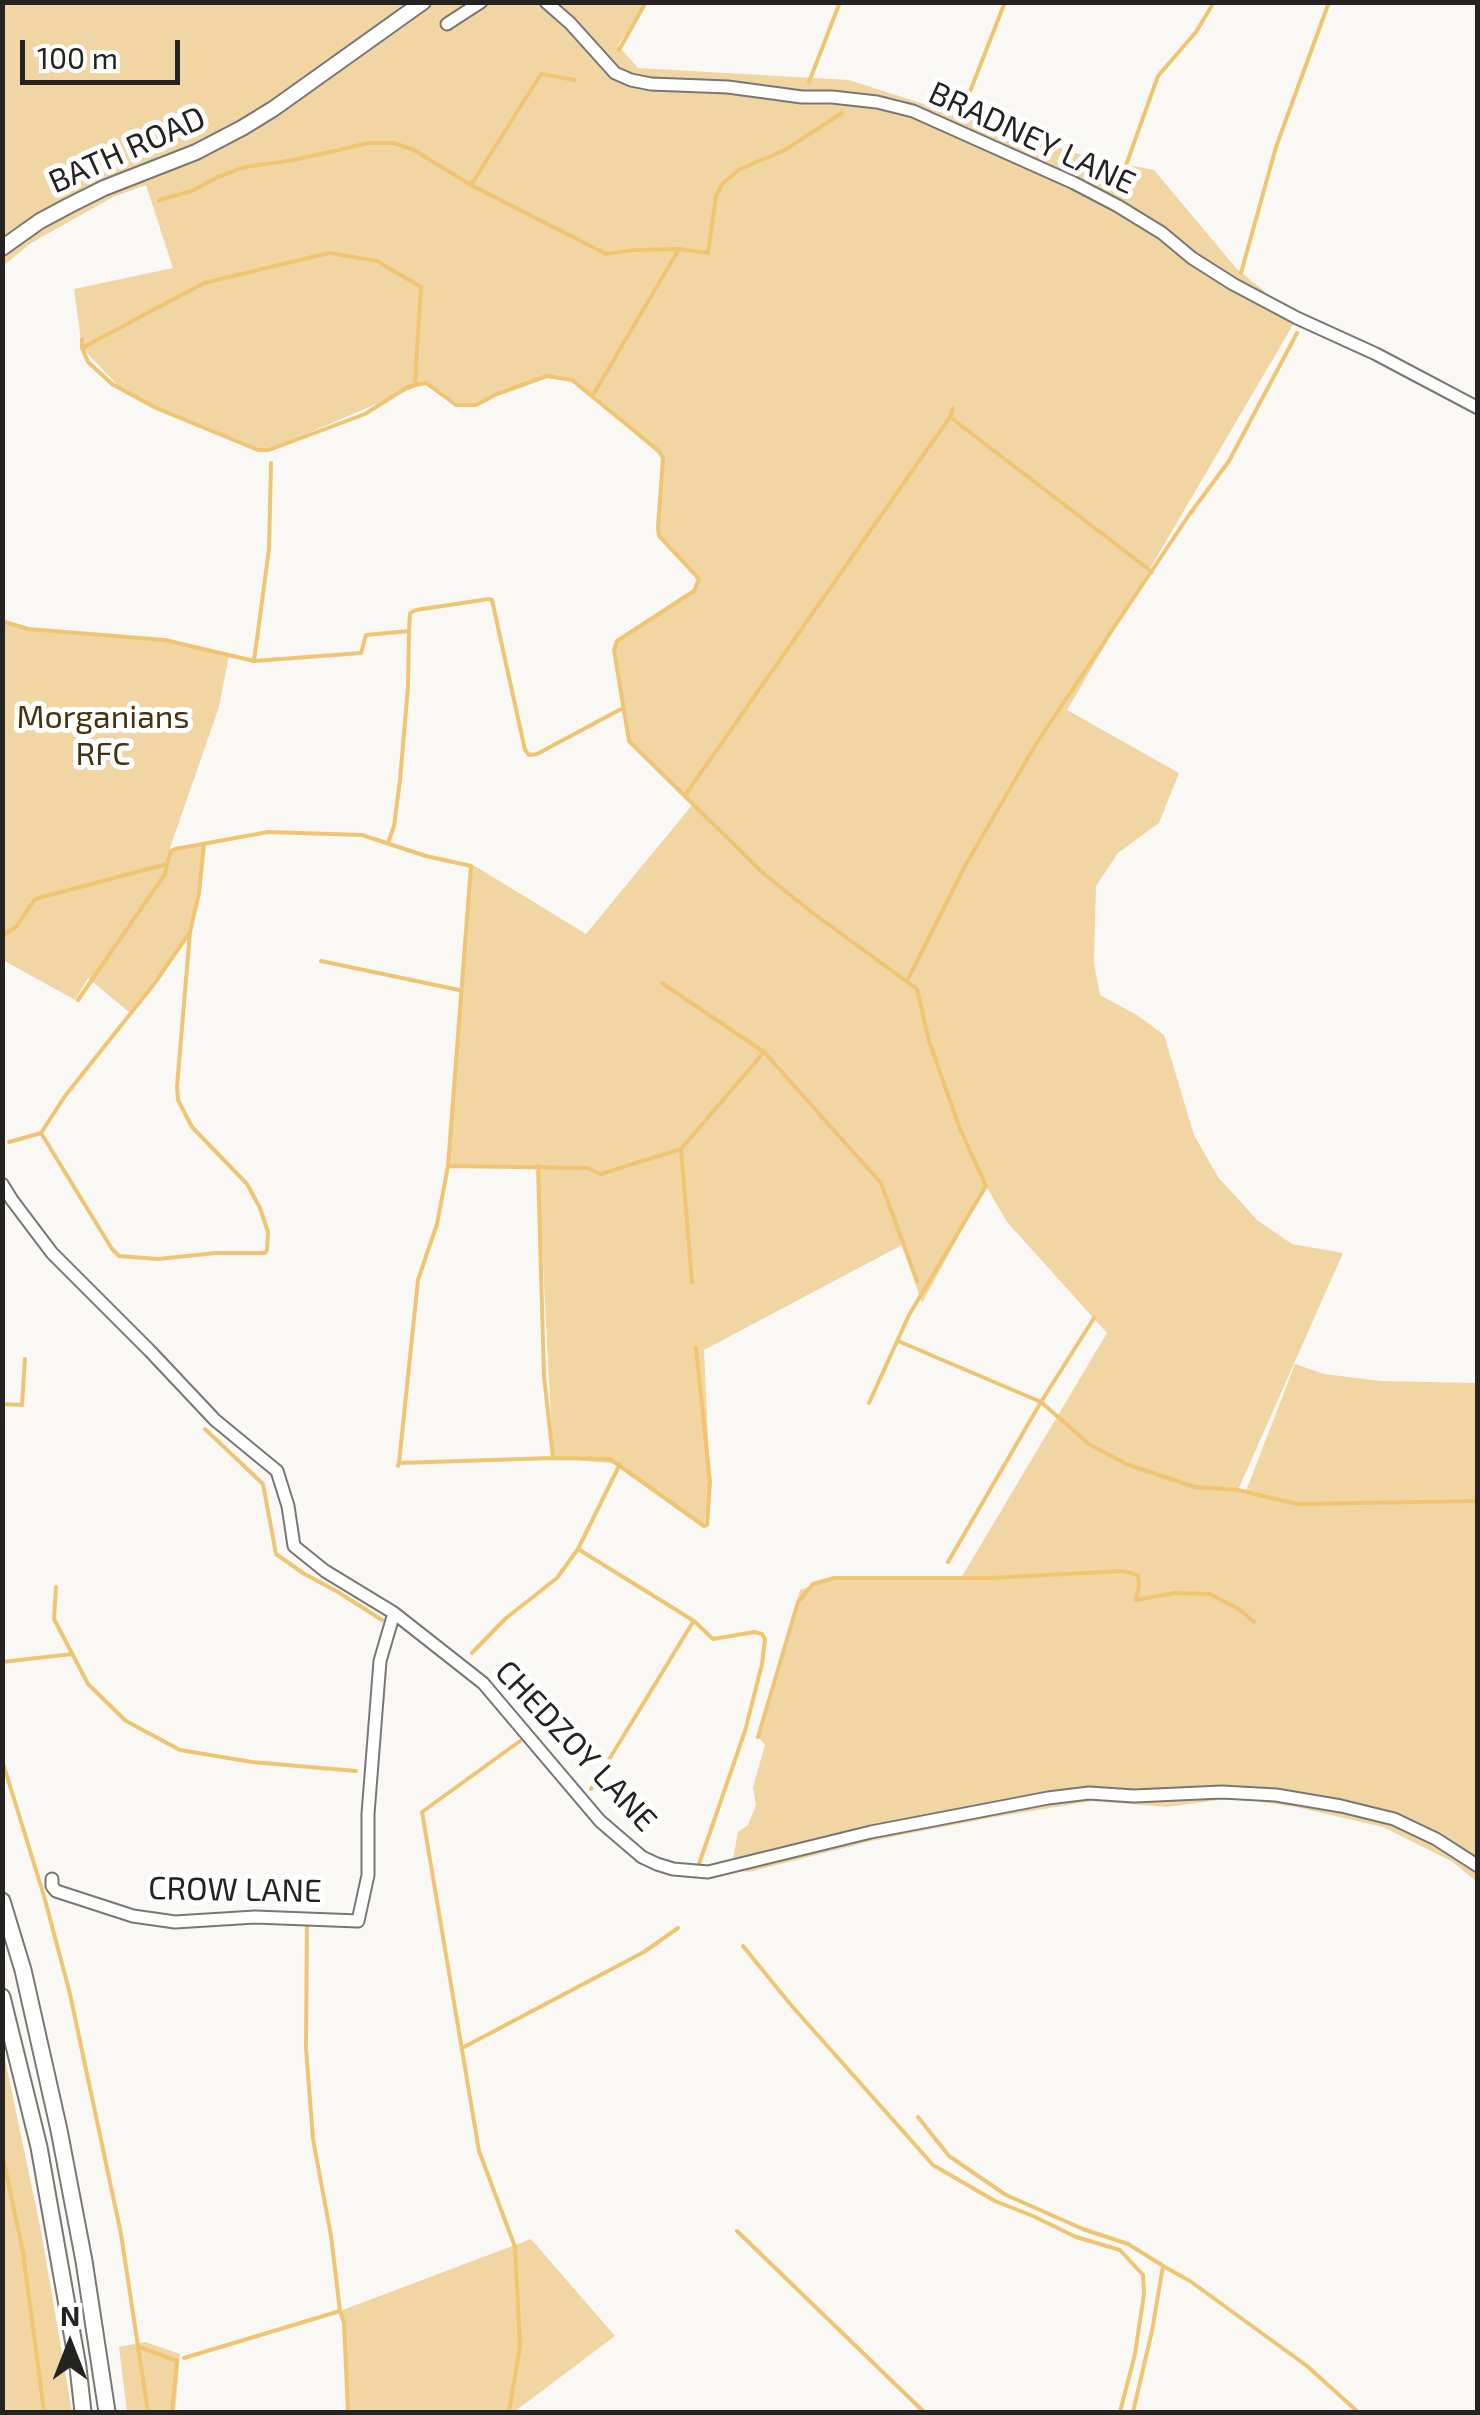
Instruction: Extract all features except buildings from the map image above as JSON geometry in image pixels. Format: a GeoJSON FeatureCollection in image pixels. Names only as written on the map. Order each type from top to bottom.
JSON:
{"type":"FeatureCollection","features":[{"type":"Feature","properties":{"kind":"highway"},"geometry":{"type":"LineString","coordinates":[[2,1901],[23,1970],[59,2130],[107,2412]]}},
{"type":"Feature","properties":{"kind":"highway"},"geometry":{"type":"LineString","coordinates":[[2,1997],[39,2147],[83,2412]]}},
{"type":"Feature","properties":{"kind":"main road","name":"BATH ROAD"},"geometry":{"type":"LineString","coordinates":[[2,248],[70,204],[196,152],[242,128],[424,2]]}},
{"type":"Feature","properties":{"kind":"street"},"geometry":{"type":"LineString","coordinates":[[447,24],[481,2]]}},
{"type":"Feature","properties":{"kind":"street","name":"BRADNEY LANE"},"geometry":{"type":"LineString","coordinates":[[546,2],[615,74],[631,80],[877,102],[913,111],[1118,206],[1233,284],[1478,408]]}},
{"type":"Feature","properties":{"kind":"street","name":"CHEDZOY LANE"},"geometry":{"type":"LineString","coordinates":[[2,1184],[52,1253],[216,1420],[278,1471],[294,1546],[325,1571],[394,1612],[483,1684],[600,1820],[642,1856],[673,1869],[708,1872],[885,1829],[1048,1798],[1089,1792],[1134,1796],[1222,1792],[1276,1795],[1394,1820],[1436,1839],[1478,1866]]}},
{"type":"Feature","properties":{"kind":"street","name":"CROW LANE"},"geometry":{"type":"LineString","coordinates":[[52,1879],[56,1891],[132,1916],[175,1922],[254,1917],[358,1920],[368,1875],[368,1814],[380,1662],[394,1612]]}},
{"type":"Feature","properties":{"kind":"green space"},"geometry":{"type":"Polygon","coordinates":[[[647,2],[618,45],[638,68],[849,80],[1092,158],[1154,170],[1236,268],[1297,318],[1067,710],[1179,773],[1159,823],[1118,853],[1096,886],[1094,963],[1100,995],[1164,1035],[1194,1135],[1218,1177],[1257,1220],[1292,1244],[1343,1253],[1238,1490],[1246,1491],[1295,1364],[1324,1374],[1381,1381],[1477,1383],[1477,1882],[1453,1862],[1383,1827],[1296,1807],[1234,1798],[1167,1807],[1092,1801],[876,1840],[749,1872],[731,1870],[738,1832],[748,1825],[756,1805],[753,1787],[765,1745],[758,1737],[800,1590],[834,1578],[961,1578],[1107,1333],[1007,1222],[986,1186],[922,1303],[902,1245],[704,1350],[710,1482],[704,1526],[620,1464],[553,1458],[538,1166],[448,1166],[470,863],[586,934],[693,804],[629,741],[614,650],[617,641],[693,591],[699,579],[659,536],[663,458],[572,380],[547,376],[476,405],[456,405],[425,383],[269,450],[258,450],[126,394],[82,348],[74,289],[173,268],[146,185],[113,197],[31,243],[3,266],[3,3],[647,2]]]}},
{"type":"Feature","properties":{"kind":"green space","name":"Morganians RFC"},"geometry":{"type":"Polygon","coordinates":[[[3,621],[28,629],[165,640],[229,655],[219,707],[170,848],[171,851],[204,844],[190,932],[130,1013],[88,978],[75,1000],[3,960],[3,621]]]}},
{"type":"Feature","properties":{"kind":"green space"},"geometry":{"type":"Polygon","coordinates":[[[2,2045],[41,2231],[72,2412],[3,2412],[2,2045]]]}},
{"type":"Feature","properties":{"kind":"green space"},"geometry":{"type":"Polygon","coordinates":[[[531,2239],[615,2336],[514,2412],[348,2412],[340,2311],[531,2239]]]}},
{"type":"Feature","properties":{"kind":"green space"},"geometry":{"type":"Polygon","coordinates":[[[145,2342],[180,2354],[175,2412],[127,2412],[119,2347],[145,2342]]]}},
{"type":"Feature","properties":{"kind":"waterway"},"geometry":{"type":"LineString","coordinates":[[619,50],[646,2]]}},
{"type":"Feature","properties":{"kind":"waterway"},"geometry":{"type":"LineString","coordinates":[[809,82],[840,2]]}},
{"type":"Feature","properties":{"kind":"waterway"},"geometry":{"type":"LineString","coordinates":[[960,117],[1005,2]]}},
{"type":"Feature","properties":{"kind":"waterway"},"geometry":{"type":"LineString","coordinates":[[1085,165],[1100,164],[1119,171],[1125,168],[1158,76],[1196,32],[1214,2]]}},
{"type":"Feature","properties":{"kind":"waterway"},"geometry":{"type":"LineString","coordinates":[[1241,273],[1276,147],[1329,2]]}},
{"type":"Feature","properties":{"kind":"waterway"},"geometry":{"type":"LineString","coordinates":[[471,185],[541,74],[575,80]]}},
{"type":"Feature","properties":{"kind":"waterway"},"geometry":{"type":"LineString","coordinates":[[159,200],[192,191],[245,167],[369,143],[394,143],[414,150],[471,185],[606,254],[679,249],[708,253],[716,196],[723,183],[740,169],[785,150],[842,113]]}},
{"type":"Feature","properties":{"kind":"waterway"},"geometry":{"type":"LineString","coordinates":[[593,395],[679,249]]}},
{"type":"Feature","properties":{"kind":"waterway"},"geometry":{"type":"LineString","coordinates":[[82,339],[82,348],[204,283],[329,253],[377,261],[421,287],[415,385]]}},
{"type":"Feature","properties":{"kind":"waterway"},"geometry":{"type":"LineString","coordinates":[[907,981],[965,866],[1036,744],[1229,461],[1297,333]]}},
{"type":"Feature","properties":{"kind":"waterway"},"geometry":{"type":"LineString","coordinates":[[82,348],[88,362],[112,384],[156,408],[258,450],[269,450],[365,414],[415,385],[426,383],[456,405],[476,405],[547,376],[572,380],[659,451],[663,458],[659,536],[699,579],[694,591],[617,641],[614,650],[629,741],[763,873],[917,989],[929,1041],[960,1129],[986,1186],[909,1315],[869,1403]]}},
{"type":"Feature","properties":{"kind":"waterway"},"geometry":{"type":"LineString","coordinates":[[953,408],[950,417],[1152,572]]}},
{"type":"Feature","properties":{"kind":"waterway"},"geometry":{"type":"LineString","coordinates":[[686,794],[950,417]]}},
{"type":"Feature","properties":{"kind":"waterway"},"geometry":{"type":"LineString","coordinates":[[254,661],[269,549],[271,463]]}},
{"type":"Feature","properties":{"kind":"waterway"},"geometry":{"type":"LineString","coordinates":[[2,621],[28,629],[165,640],[254,661],[361,653],[366,635],[409,631],[410,613],[416,610],[489,599],[529,755],[623,708]]}},
{"type":"Feature","properties":{"kind":"waterway"},"geometry":{"type":"LineString","coordinates":[[388,843],[400,780],[409,631]]}},
{"type":"Feature","properties":{"kind":"waterway"},"geometry":{"type":"LineString","coordinates":[[2,936],[16,927],[35,899],[167,864],[175,849],[268,832],[362,835],[471,866],[448,1166],[437,1224],[418,1280],[399,1463]]}},
{"type":"Feature","properties":{"kind":"waterway"},"geometry":{"type":"LineString","coordinates":[[9,1142],[41,1133],[190,932],[204,844]]}},
{"type":"Feature","properties":{"kind":"waterway"},"geometry":{"type":"LineString","coordinates":[[78,1000],[165,874],[167,864]]}},
{"type":"Feature","properties":{"kind":"waterway"},"geometry":{"type":"LineString","coordinates":[[41,1133],[119,1256],[158,1259],[265,1253],[268,1232],[247,1184],[192,1127],[178,1100],[190,932]]}},
{"type":"Feature","properties":{"kind":"waterway"},"geometry":{"type":"LineString","coordinates":[[321,961],[459,990]]}},
{"type":"Feature","properties":{"kind":"waterway"},"geometry":{"type":"LineString","coordinates":[[662,983],[764,1052],[881,1183],[917,1281]]}},
{"type":"Feature","properties":{"kind":"waterway"},"geometry":{"type":"LineString","coordinates":[[448,1166],[587,1168],[601,1174],[681,1149],[764,1052]]}},
{"type":"Feature","properties":{"kind":"waterway"},"geometry":{"type":"LineString","coordinates":[[681,1149],[692,1282]]}},
{"type":"Feature","properties":{"kind":"waterway"},"geometry":{"type":"LineString","coordinates":[[538,1166],[544,1376],[553,1458]]}},
{"type":"Feature","properties":{"kind":"waterway"},"geometry":{"type":"LineString","coordinates":[[948,1562],[1094,1318]]}},
{"type":"Feature","properties":{"kind":"waterway"},"geometry":{"type":"LineString","coordinates":[[898,1341],[1041,1402],[1089,1444],[1126,1464],[1195,1487],[1238,1490],[1297,1504],[1478,1501]]}},
{"type":"Feature","properties":{"kind":"waterway"},"geometry":{"type":"LineString","coordinates":[[398,1466],[610,1459],[707,1525],[710,1482],[696,1348]]}},
{"type":"Feature","properties":{"kind":"waterway"},"geometry":{"type":"LineString","coordinates":[[2,1404],[22,1405],[25,1359]]}},
{"type":"Feature","properties":{"kind":"waterway"},"geometry":{"type":"LineString","coordinates":[[205,1429],[263,1484],[276,1554],[382,1620]]}},
{"type":"Feature","properties":{"kind":"waterway"},"geometry":{"type":"LineString","coordinates":[[472,1653],[505,1619],[557,1578],[578,1549],[620,1464]]}},
{"type":"Feature","properties":{"kind":"waterway"},"geometry":{"type":"LineString","coordinates":[[578,1549],[694,1621],[713,1639],[754,1632],[765,1639],[745,1731],[699,1864]]}},
{"type":"Feature","properties":{"kind":"waterway"},"geometry":{"type":"LineString","coordinates":[[758,1737],[798,1602],[813,1584],[834,1578],[990,1578],[1123,1571],[1138,1575],[1136,1600],[1175,1593],[1210,1594],[1254,1622]]}},
{"type":"Feature","properties":{"kind":"waterway"},"geometry":{"type":"LineString","coordinates":[[56,1587],[54,1619],[88,1684],[126,1721],[180,1750],[252,1762],[356,1771]]}},
{"type":"Feature","properties":{"kind":"waterway"},"geometry":{"type":"LineString","coordinates":[[591,1789],[693,1622]]}},
{"type":"Feature","properties":{"kind":"waterway"},"geometry":{"type":"LineString","coordinates":[[2,1662],[72,1654]]}},
{"type":"Feature","properties":{"kind":"waterway"},"geometry":{"type":"LineString","coordinates":[[509,2412],[520,2346],[515,2247],[479,2151],[422,1812],[520,1741]]}},
{"type":"Feature","properties":{"kind":"waterway"},"geometry":{"type":"LineString","coordinates":[[2,1760],[70,1994],[121,2234],[148,2412]]}},
{"type":"Feature","properties":{"kind":"waterway"},"geometry":{"type":"LineString","coordinates":[[307,1920],[306,2048],[313,2139],[344,2323],[348,2412]]}},
{"type":"Feature","properties":{"kind":"waterway"},"geometry":{"type":"LineString","coordinates":[[464,2047],[644,1952],[678,1928]]}},
{"type":"Feature","properties":{"kind":"waterway"},"geometry":{"type":"LineString","coordinates":[[743,1946],[933,2165],[995,2201],[1076,2237],[1120,2250],[1143,2275],[1135,2354],[1120,2412]]}},
{"type":"Feature","properties":{"kind":"waterway"},"geometry":{"type":"LineString","coordinates":[[918,2117],[949,2156],[1006,2195],[1128,2244],[1162,2265]]}},
{"type":"Feature","properties":{"kind":"waterway"},"geometry":{"type":"LineString","coordinates":[[2,2153],[23,2252],[44,2412]]}},
{"type":"Feature","properties":{"kind":"waterway"},"geometry":{"type":"LineString","coordinates":[[737,2231],[924,2412]]}},
{"type":"Feature","properties":{"kind":"waterway"},"geometry":{"type":"LineString","coordinates":[[1133,2412],[1163,2266],[1190,2281],[1307,2366],[1358,2412]]}},
{"type":"Feature","properties":{"kind":"waterway"},"geometry":{"type":"LineString","coordinates":[[184,2358],[340,2311]]}},
{"type":"Feature","properties":{"kind":"waterway"},"geometry":{"type":"LineString","coordinates":[[139,2347],[177,2361],[172,2412]]}}]}
